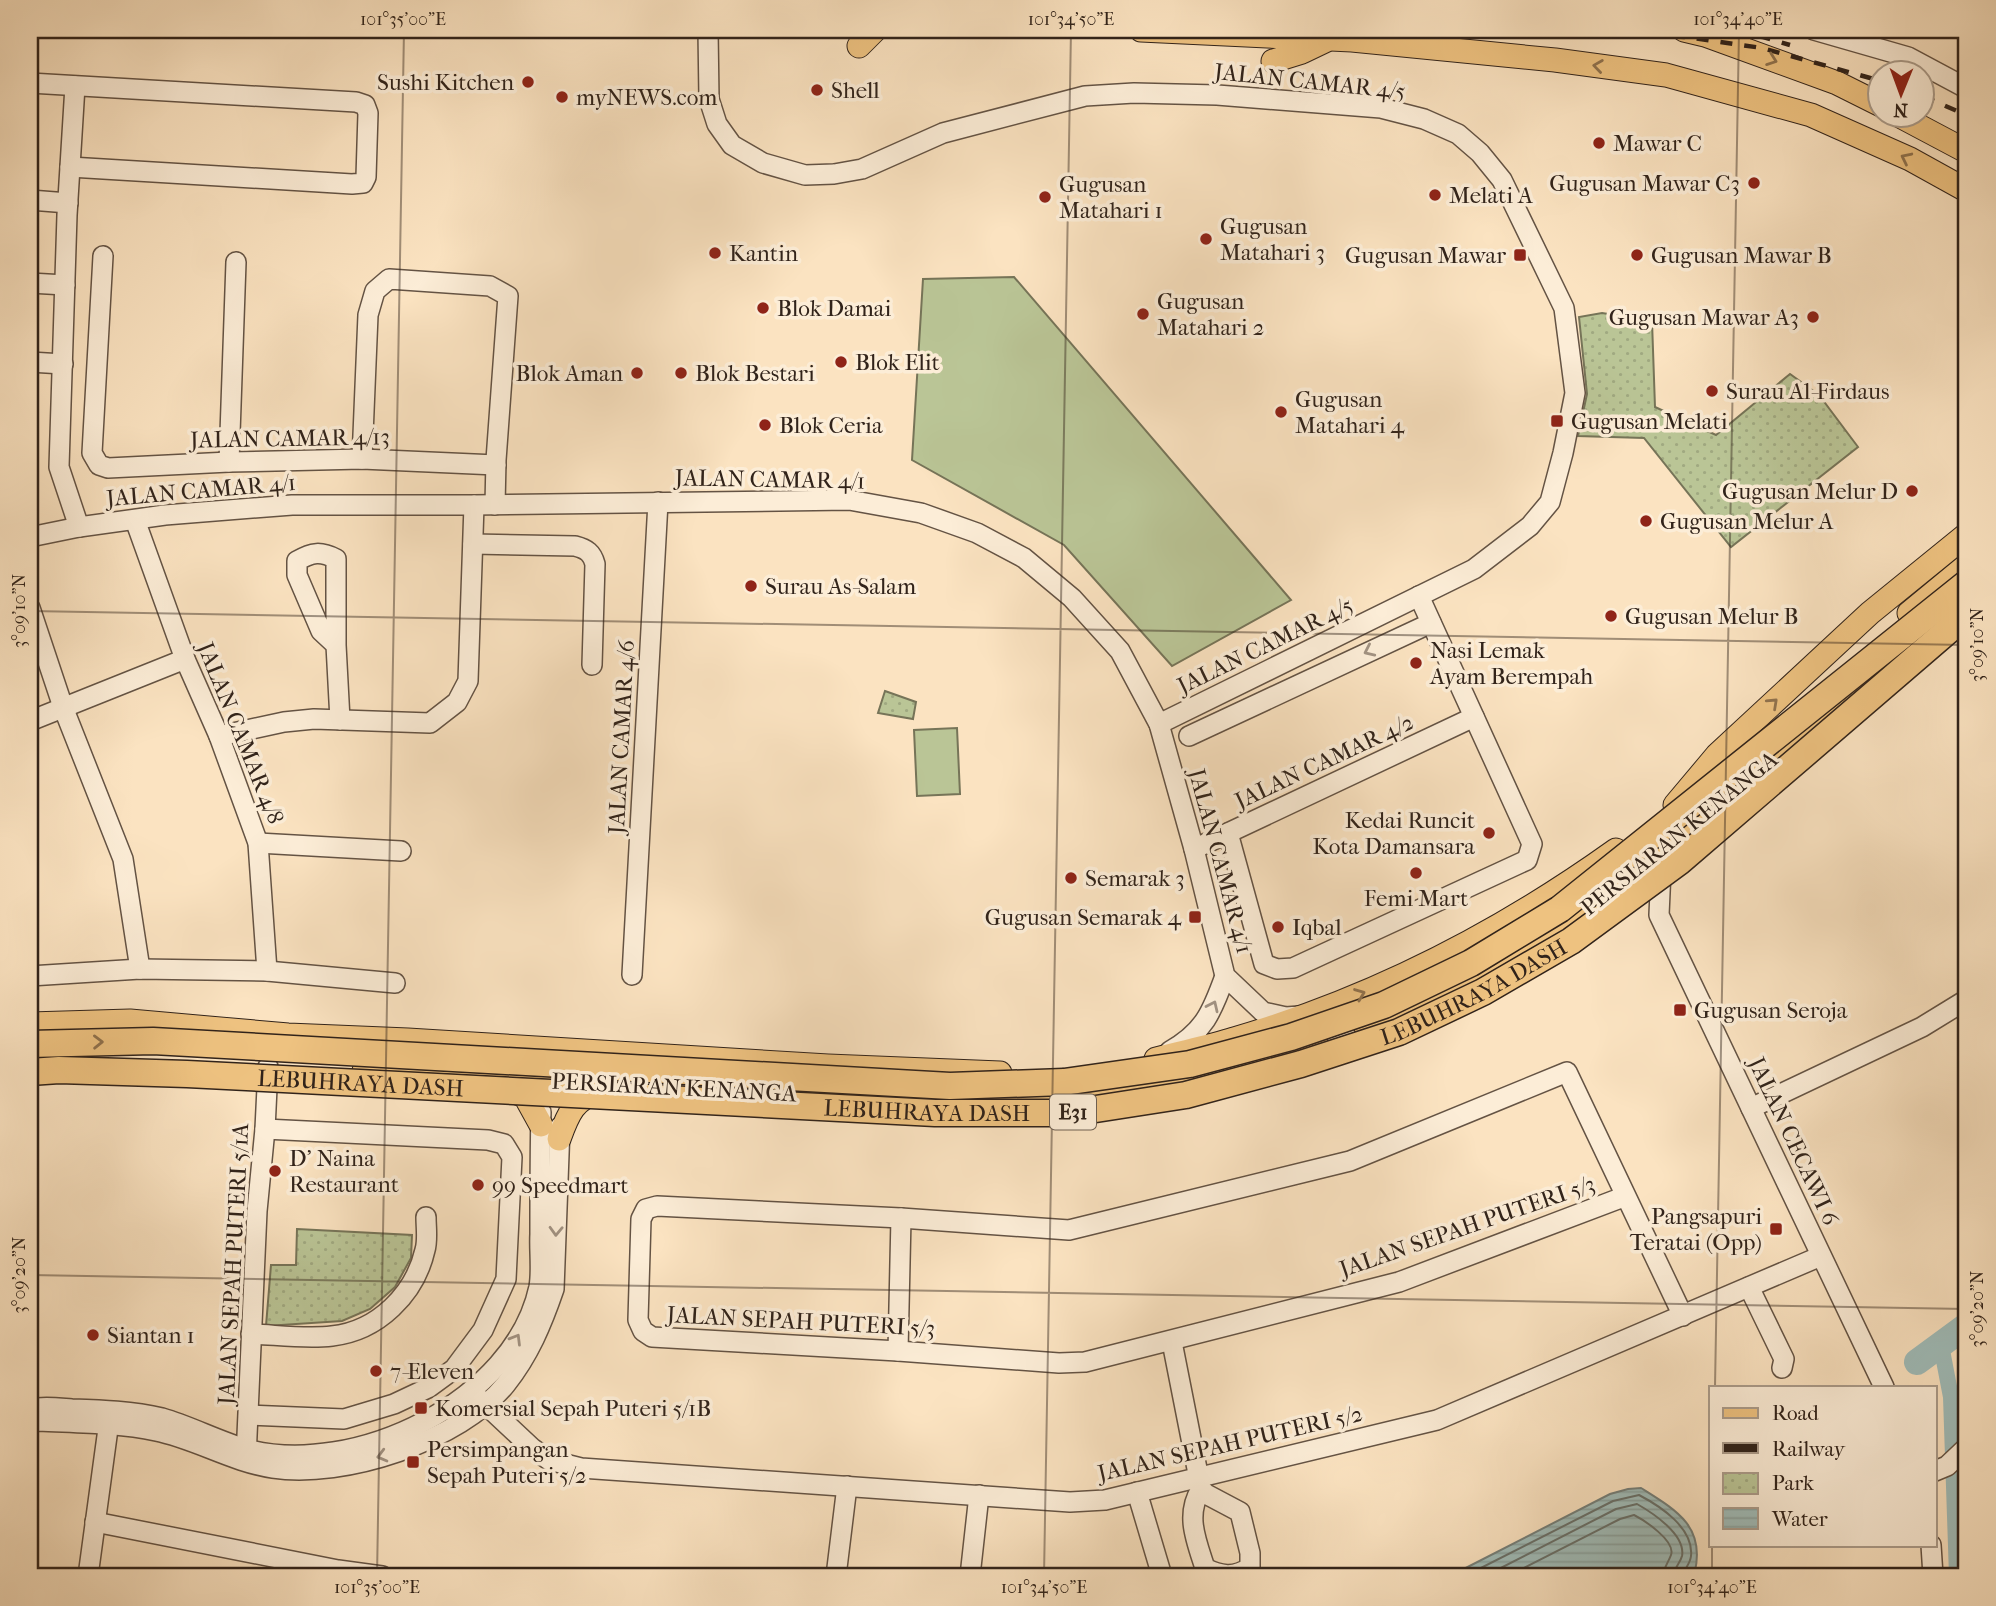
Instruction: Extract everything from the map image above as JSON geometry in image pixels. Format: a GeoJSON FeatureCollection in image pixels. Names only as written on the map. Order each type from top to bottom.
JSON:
{"type":"FeatureCollection","features":[{"type":"Feature","properties":{"kind":"highway","name":"LEBUHRAYA DASH"},"geometry":{"type":"LineString","coordinates":[[30,1044],[153,1041],[950,1086],[1064,1082],[1190,1063],[1291,1037],[1384,1005],[1471,962],[1560,909],[1966,584]]}},
{"type":"Feature","properties":{"kind":"highway","name":"LEBUHRAYA DASH"},"geometry":{"type":"LineString","coordinates":[[30,1072],[59,1070],[187,1074],[935,1113],[1070,1113],[1186,1095],[1301,1065],[1399,1032],[1483,992],[1572,941],[1679,861],[1966,615]]}},
{"type":"Feature","properties":{"kind":"main road"},"geometry":{"type":"LineString","coordinates":[[1140,30],[1353,35],[1666,75],[1811,116],[1910,159],[1966,190]]}},
{"type":"Feature","properties":{"kind":"main road"},"geometry":{"type":"LineString","coordinates":[[1684,30],[1705,35],[1837,83],[1867,98]]}},
{"type":"Feature","properties":{"kind":"main road"},"geometry":{"type":"LineString","coordinates":[[1273,61],[1302,52],[1328,35]]}},
{"type":"Feature","properties":{"kind":"main road"},"geometry":{"type":"LineString","coordinates":[[1926,130],[1966,151]]}},
{"type":"Feature","properties":{"kind":"main road"},"geometry":{"type":"LineString","coordinates":[[1675,805],[1717,754],[1870,613],[1966,535]]}},
{"type":"Feature","properties":{"kind":"main road","name":"PERSIARAN KENANGA"},"geometry":{"type":"LineString","coordinates":[[30,1024],[130,1021],[289,1035],[992,1073],[1075,1069],[1155,1059],[1234,1040],[1307,1015],[1372,989],[1486,933],[1586,871],[1675,805],[1966,566]]}},
{"type":"Feature","properties":{"kind":"main road","name":"PERSIARAN KENANGA"},"geometry":{"type":"LineString","coordinates":[[30,1080],[115,1070],[268,1067],[551,1076],[708,1090],[958,1101],[1022,1099],[1142,1086],[1254,1063],[1401,1012],[1507,960],[1580,912],[1710,811],[1966,596]]}},
{"type":"Feature","properties":{"kind":"main road"},"geometry":{"type":"LineString","coordinates":[[289,1035],[351,1047],[529,1058],[551,1076],[582,1062],[709,1067],[828,1066]]}},
{"type":"Feature","properties":{"kind":"main road"},"geometry":{"type":"LineString","coordinates":[[435,1073],[511,1090],[525,1096],[550,1132],[578,1101],[595,1094],[708,1090]]}},
{"type":"Feature","properties":{"kind":"street","name":"JALAN CAMAR 4/5"},"geometry":{"type":"LineString","coordinates":[[708,30],[709,99],[716,124],[733,145],[763,163],[783,171],[805,175],[862,169],[943,133],[1085,96],[1135,93],[1217,95],[1381,108],[1424,119],[1458,134],[1480,153],[1502,180],[1564,308],[1575,393],[1563,453],[1550,502],[1545,511],[1530,526],[1474,569],[1159,724]]}},
{"type":"Feature","properties":{"kind":"street"},"geometry":{"type":"LineString","coordinates":[[1814,30],[1908,57],[1966,88]]}},
{"type":"Feature","properties":{"kind":"street"},"geometry":{"type":"LineString","coordinates":[[30,83],[356,102],[365,105],[368,113],[366,177],[363,183],[70,167]]}},
{"type":"Feature","properties":{"kind":"street"},"geometry":{"type":"LineString","coordinates":[[75,86],[59,467],[79,527]]}},
{"type":"Feature","properties":{"kind":"street"},"geometry":{"type":"LineString","coordinates":[[30,200],[68,203]]}},
{"type":"Feature","properties":{"kind":"street","name":"JALAN CAMAR 4/13"},"geometry":{"type":"LineString","coordinates":[[103,256],[92,453],[99,465],[108,468],[362,459],[496,466]]}},
{"type":"Feature","properties":{"kind":"street"},"geometry":{"type":"LineString","coordinates":[[229,462],[236,262]]}},
{"type":"Feature","properties":{"kind":"street"},"geometry":{"type":"LineString","coordinates":[[362,459],[368,315],[375,291],[389,279],[490,286],[508,296],[495,505]]}},
{"type":"Feature","properties":{"kind":"street"},"geometry":{"type":"LineString","coordinates":[[30,283],[65,285]]}},
{"type":"Feature","properties":{"kind":"street"},"geometry":{"type":"LineString","coordinates":[[30,362],[62,364]]}},
{"type":"Feature","properties":{"kind":"street","name":"JALAN CAMAR 4/1"},"geometry":{"type":"LineString","coordinates":[[30,537],[165,515],[292,505],[849,500],[921,513],[977,533],[1024,558],[1072,598],[1120,651],[1159,724],[1194,849],[1225,976],[1263,1012],[1286,1017],[1307,1015]]}},
{"type":"Feature","properties":{"kind":"street","name":"JALAN CAMAR 4/6"},"geometry":{"type":"LineString","coordinates":[[632,975],[658,502]]}},
{"type":"Feature","properties":{"kind":"street"},"geometry":{"type":"LineString","coordinates":[[219,736],[284,722],[340,720],[430,723],[457,702],[468,681],[474,505]]}},
{"type":"Feature","properties":{"kind":"street","name":"JALAN CAMAR 4/8"},"geometry":{"type":"LineString","coordinates":[[135,520],[185,659],[219,736],[258,843],[267,971]]}},
{"type":"Feature","properties":{"kind":"street"},"geometry":{"type":"LineString","coordinates":[[473,544],[575,546],[584,548],[592,555],[595,565],[592,665]]}},
{"type":"Feature","properties":{"kind":"street"},"geometry":{"type":"LineString","coordinates":[[1228,832],[1264,964],[1277,969],[1293,968],[1527,860],[1532,844],[1419,596]]}},
{"type":"Feature","properties":{"kind":"street"},"geometry":{"type":"LineString","coordinates":[[30,608],[63,708],[123,859],[140,969]]}},
{"type":"Feature","properties":{"kind":"street"},"geometry":{"type":"LineString","coordinates":[[1189,736],[1431,623]]}},
{"type":"Feature","properties":{"kind":"street"},"geometry":{"type":"LineString","coordinates":[[336,645],[340,720]]}},
{"type":"Feature","properties":{"kind":"street"},"geometry":{"type":"LineString","coordinates":[[30,721],[185,659]]}},
{"type":"Feature","properties":{"kind":"street","name":"JALAN CAMAR 4/2"},"geometry":{"type":"LineString","coordinates":[[1194,849],[1474,717]]}},
{"type":"Feature","properties":{"kind":"street"},"geometry":{"type":"LineString","coordinates":[[1580,912],[1601,904],[1624,901],[1643,906],[1659,915],[1660,876],[1672,839]]}},
{"type":"Feature","properties":{"kind":"street"},"geometry":{"type":"LineString","coordinates":[[258,843],[401,851]]}},
{"type":"Feature","properties":{"kind":"street","name":"JALAN CECAWI 6"},"geometry":{"type":"LineString","coordinates":[[1659,915],[1884,1386]]}},
{"type":"Feature","properties":{"kind":"street"},"geometry":{"type":"LineString","coordinates":[[30,976],[140,969],[267,971],[395,983]]}},
{"type":"Feature","properties":{"kind":"street","name":"JALAN CAMAR 4/1"},"geometry":{"type":"LineString","coordinates":[[1155,1059],[1188,1041],[1203,1027],[1225,976]]}},
{"type":"Feature","properties":{"kind":"street"},"geometry":{"type":"LineString","coordinates":[[1751,1108],[1923,1027],[1966,1000]]}},
{"type":"Feature","properties":{"kind":"street","name":"JALAN SEPAH PUTERI 5/1A"},"geometry":{"type":"LineString","coordinates":[[246,1456],[257,1211],[268,1067]]}},
{"type":"Feature","properties":{"kind":"street","name":"JALAN SEPAH PUTERI 5/3"},"geometry":{"type":"LineString","coordinates":[[1567,1072],[1626,1196],[1399,1282],[1085,1362],[1059,1363],[652,1337],[643,1331],[638,1320],[641,1219],[646,1209],[657,1206],[901,1218],[1069,1230],[1350,1161],[1567,1072]]}},
{"type":"Feature","properties":{"kind":"street"},"geometry":{"type":"LineString","coordinates":[[30,1423],[161,1418],[246,1456],[317,1454],[381,1440],[478,1397],[490,1374],[513,1345],[528,1318],[539,1286],[550,1132],[551,1076]]}},
{"type":"Feature","properties":{"kind":"street"},"geometry":{"type":"LineString","coordinates":[[249,1415],[344,1419],[394,1404],[428,1388],[454,1369],[483,1330],[506,1279],[512,1157],[504,1144],[488,1140],[265,1129]]}},
{"type":"Feature","properties":{"kind":"street"},"geometry":{"type":"LineString","coordinates":[[1626,1196],[1683,1316]]}},
{"type":"Feature","properties":{"kind":"street"},"geometry":{"type":"LineString","coordinates":[[251,1334],[332,1336],[360,1329],[387,1313],[405,1295],[419,1270],[426,1247],[426,1217]]}},
{"type":"Feature","properties":{"kind":"street"},"geometry":{"type":"LineString","coordinates":[[898,1351],[901,1218]]}},
{"type":"Feature","properties":{"kind":"street","name":"JALAN SEPAH PUTERI 5/2"},"geometry":{"type":"LineString","coordinates":[[478,1397],[532,1448],[549,1460],[581,1468],[1070,1502],[1105,1500],[1137,1492],[1200,1483],[1437,1420],[1821,1256]]}},
{"type":"Feature","properties":{"kind":"street"},"geometry":{"type":"LineString","coordinates":[[1749,1287],[1784,1359],[1782,1368]]}},
{"type":"Feature","properties":{"kind":"street"},"geometry":{"type":"LineString","coordinates":[[1172,1342],[1200,1483]]}},
{"type":"Feature","properties":{"kind":"street"},"geometry":{"type":"LineString","coordinates":[[30,1409],[109,1418]]}},
{"type":"Feature","properties":{"kind":"street"},"geometry":{"type":"LineString","coordinates":[[88,1576],[109,1418]]}},
{"type":"Feature","properties":{"kind":"street"},"geometry":{"type":"LineString","coordinates":[[836,1576],[847,1486]]}},
{"type":"Feature","properties":{"kind":"street"},"geometry":{"type":"LineString","coordinates":[[1137,1492],[1162,1576]]}},
{"type":"Feature","properties":{"kind":"street"},"geometry":{"type":"LineString","coordinates":[[970,1576],[979,1495]]}},
{"type":"Feature","properties":{"kind":"street"},"geometry":{"type":"LineString","coordinates":[[95,1522],[338,1570],[382,1576]]}},
{"type":"Feature","properties":{"kind":"street"},"geometry":{"type":"LineString","coordinates":[[1931,1546],[1933,1576]]}},
{"type":"Feature","properties":{"kind":"green space"},"geometry":{"type":"Polygon","coordinates":[[[1014,277],[1291,600],[1172,666],[1064,545],[912,460],[923,279],[1014,277]]]}},
{"type":"Feature","properties":{"kind":"green space"},"geometry":{"type":"Polygon","coordinates":[[[1602,313],[1652,321],[1655,407],[1716,435],[1790,374],[1819,395],[1858,447],[1731,547],[1644,438],[1578,436],[1587,394],[1579,317],[1602,313]]]}},
{"type":"Feature","properties":{"kind":"green space"},"geometry":{"type":"Polygon","coordinates":[[[885,691],[916,702],[913,719],[878,713],[885,691]]]}},
{"type":"Feature","properties":{"kind":"green space"},"geometry":{"type":"Polygon","coordinates":[[[957,728],[960,794],[917,796],[914,730],[957,728]]]}},
{"type":"Feature","properties":{"kind":"green space"},"geometry":{"type":"Polygon","coordinates":[[[297,1229],[412,1235],[411,1258],[395,1287],[370,1309],[342,1321],[266,1326],[271,1265],[296,1265],[297,1229]]]}},
{"type":"Feature","properties":{"kind":"water"},"geometry":{"type":"Polygon","coordinates":[[[1641,1488],[1676,1512],[1692,1531],[1697,1555],[1695,1571],[1684,1576],[1450,1576],[1610,1494],[1641,1488]]]}},
{"type":"Feature","properties":{"kind":"waterway"},"geometry":{"type":"LineString","coordinates":[[1917,1362],[1966,1326]]}},
{"type":"Feature","properties":{"kind":"waterway"},"geometry":{"type":"LineString","coordinates":[[1941,1345],[1951,1397],[1957,1576]]}},
{"type":"Feature","properties":{"kind":"railway"},"geometry":{"type":"LineString","coordinates":[[1553,30],[1686,37],[1762,48],[1867,77]]}},
{"type":"Feature","properties":{"kind":"railway"},"geometry":{"type":"LineString","coordinates":[[1711,30],[1763,37],[1790,45]]}},
{"type":"Feature","properties":{"kind":"railway"},"geometry":{"type":"LineString","coordinates":[[1937,102],[1966,115]]}},
{"type":"Feature","properties":{"kind":"place","name":"Sushi Kitchen"},"geometry":{"type":"Point","coordinates":[528,82]}},
{"type":"Feature","properties":{"kind":"place","name":"Shell"},"geometry":{"type":"Point","coordinates":[817,90]}},
{"type":"Feature","properties":{"kind":"place","name":"myNEWS.com"},"geometry":{"type":"Point","coordinates":[562,97]}},
{"type":"Feature","properties":{"kind":"place","name":"Mawar C"},"geometry":{"type":"Point","coordinates":[1599,143]}},
{"type":"Feature","properties":{"kind":"place","name":"Gugusan Mawar C3"},"geometry":{"type":"Point","coordinates":[1754,183]}},
{"type":"Feature","properties":{"kind":"place","name":"Melati A"},"geometry":{"type":"Point","coordinates":[1435,195]}},
{"type":"Feature","properties":{"kind":"place","name":"Gugusan Matahari 1"},"geometry":{"type":"Point","coordinates":[1045,197]}},
{"type":"Feature","properties":{"kind":"place","name":"Gugusan Matahari 3"},"geometry":{"type":"Point","coordinates":[1206,239]}},
{"type":"Feature","properties":{"kind":"place","name":"Kantin"},"geometry":{"type":"Point","coordinates":[715,253]}},
{"type":"Feature","properties":{"kind":"place","name":"Gugusan Mawar"},"geometry":{"type":"Point","coordinates":[1520,255]}},
{"type":"Feature","properties":{"kind":"place","name":"Gugusan Mawar B"},"geometry":{"type":"Point","coordinates":[1637,255]}},
{"type":"Feature","properties":{"kind":"place","name":"Blok Damai"},"geometry":{"type":"Point","coordinates":[763,308]}},
{"type":"Feature","properties":{"kind":"place","name":"Gugusan Matahari 2"},"geometry":{"type":"Point","coordinates":[1143,314]}},
{"type":"Feature","properties":{"kind":"place","name":"Gugusan Mawar A3"},"geometry":{"type":"Point","coordinates":[1813,317]}},
{"type":"Feature","properties":{"kind":"place","name":"Blok Elit"},"geometry":{"type":"Point","coordinates":[841,362]}},
{"type":"Feature","properties":{"kind":"place","name":"Blok Aman"},"geometry":{"type":"Point","coordinates":[637,373]}},
{"type":"Feature","properties":{"kind":"place","name":"Blok Bestari"},"geometry":{"type":"Point","coordinates":[681,373]}},
{"type":"Feature","properties":{"kind":"place","name":"Surau Al-Firdaus"},"geometry":{"type":"Point","coordinates":[1712,391]}},
{"type":"Feature","properties":{"kind":"place","name":"Gugusan Matahari 4"},"geometry":{"type":"Point","coordinates":[1281,412]}},
{"type":"Feature","properties":{"kind":"place","name":"Gugusan Melati"},"geometry":{"type":"Point","coordinates":[1557,421]}},
{"type":"Feature","properties":{"kind":"place","name":"Blok Ceria"},"geometry":{"type":"Point","coordinates":[765,425]}},
{"type":"Feature","properties":{"kind":"place","name":"Gugusan Melur D"},"geometry":{"type":"Point","coordinates":[1912,491]}},
{"type":"Feature","properties":{"kind":"place","name":"Gugusan Melur A"},"geometry":{"type":"Point","coordinates":[1646,521]}},
{"type":"Feature","properties":{"kind":"place","name":"Surau As-Salam"},"geometry":{"type":"Point","coordinates":[751,586]}},
{"type":"Feature","properties":{"kind":"place","name":"Gugusan Melur B"},"geometry":{"type":"Point","coordinates":[1611,616]}},
{"type":"Feature","properties":{"kind":"place","name":"Nasi Lemak Ayam Berempah"},"geometry":{"type":"Point","coordinates":[1416,663]}},
{"type":"Feature","properties":{"kind":"place","name":"Kedai Runcit Kota Damansara"},"geometry":{"type":"Point","coordinates":[1489,833]}},
{"type":"Feature","properties":{"kind":"place","name":"Femi Mart"},"geometry":{"type":"Point","coordinates":[1416,873]}},
{"type":"Feature","properties":{"kind":"place","name":"Semarak 3"},"geometry":{"type":"Point","coordinates":[1071,878]}},
{"type":"Feature","properties":{"kind":"place","name":"Gugusan Semarak 4"},"geometry":{"type":"Point","coordinates":[1195,917]}},
{"type":"Feature","properties":{"kind":"place","name":"Iqbal"},"geometry":{"type":"Point","coordinates":[1278,927]}},
{"type":"Feature","properties":{"kind":"place","name":"Gugusan Seroja"},"geometry":{"type":"Point","coordinates":[1680,1010]}},
{"type":"Feature","properties":{"kind":"place","name":"D' Naina Restaurant"},"geometry":{"type":"Point","coordinates":[275,1171]}},
{"type":"Feature","properties":{"kind":"place","name":"99 Speedmart"},"geometry":{"type":"Point","coordinates":[478,1185]}},
{"type":"Feature","properties":{"kind":"place","name":"Pangsapuri Teratai (Opp)"},"geometry":{"type":"Point","coordinates":[1776,1229]}},
{"type":"Feature","properties":{"kind":"place","name":"Siantan 1"},"geometry":{"type":"Point","coordinates":[93,1335]}},
{"type":"Feature","properties":{"kind":"place","name":"7-Eleven"},"geometry":{"type":"Point","coordinates":[376,1371]}},
{"type":"Feature","properties":{"kind":"place","name":"Komersial Sepah Puteri 5/1B"},"geometry":{"type":"Point","coordinates":[421,1408]}},
{"type":"Feature","properties":{"kind":"place","name":"Persimpangan Sepah Puteri 5/2"},"geometry":{"type":"Point","coordinates":[413,1462]}}]}
